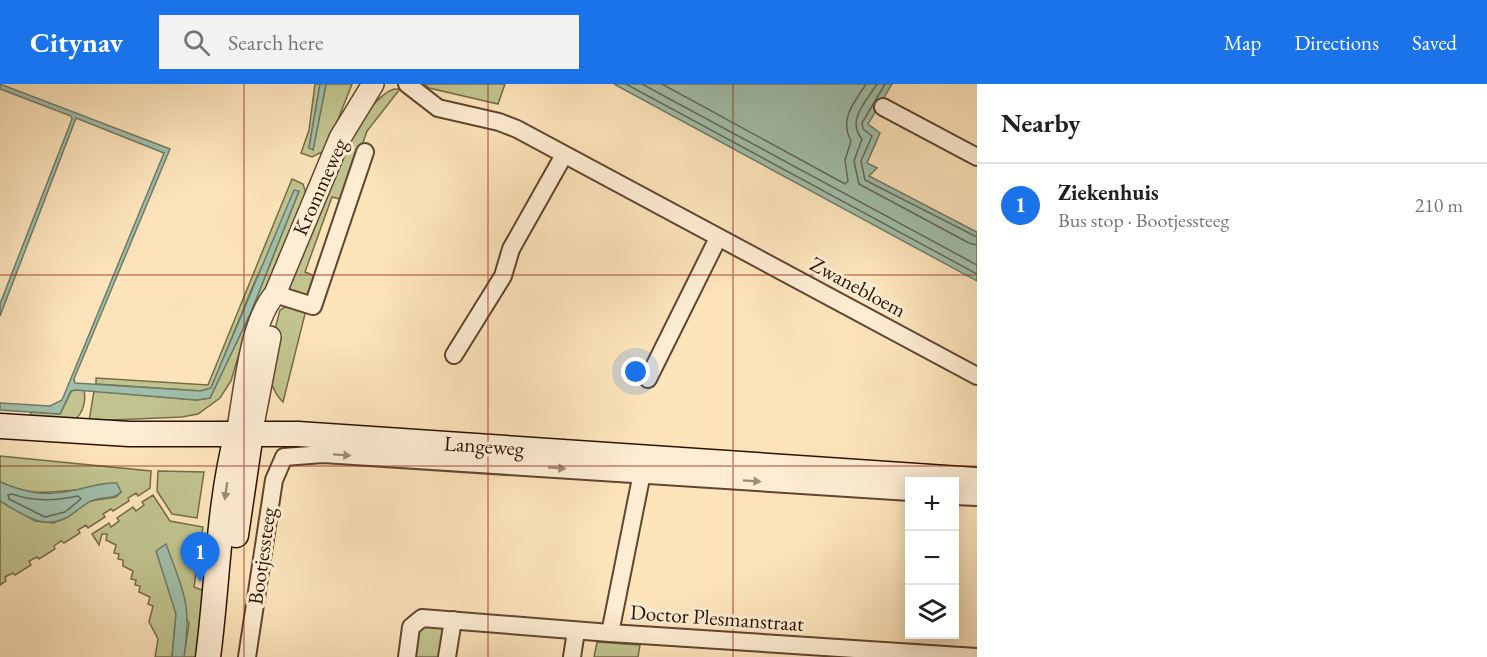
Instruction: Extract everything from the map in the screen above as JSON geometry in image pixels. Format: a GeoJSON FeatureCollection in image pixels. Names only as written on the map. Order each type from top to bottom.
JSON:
{"type":"FeatureCollection","features":[{"type":"Feature","properties":{"kind":"main road","name":"Langeweg"},"geometry":{"type":"LineString","coordinates":[[0,426],[129,434],[298,434],[643,465],[970,486]]}},
{"type":"Feature","properties":{"kind":"main road","name":"Bootjessteeg"},"geometry":{"type":"LineString","coordinates":[[208,657],[214,623],[216,562],[230,459],[244,433]]}},
{"type":"Feature","properties":{"kind":"main road","name":"Bootjessteeg"},"geometry":{"type":"LineString","coordinates":[[223,657],[244,433]]}},
{"type":"Feature","properties":{"kind":"street","name":"Krommeweg"},"geometry":{"type":"LineString","coordinates":[[244,433],[276,307],[275,294],[340,138],[373,84]]}},
{"type":"Feature","properties":{"kind":"street","name":"Zwanebloem"},"geometry":{"type":"LineString","coordinates":[[407,84],[438,108],[499,122],[564,155],[977,376]]}},
{"type":"Feature","properties":{"kind":"street"},"geometry":{"type":"LineString","coordinates":[[883,107],[977,157]]}},
{"type":"Feature","properties":{"kind":"street","name":"Krommeweg"},"geometry":{"type":"LineString","coordinates":[[275,294],[313,306],[365,152]]}},
{"type":"Feature","properties":{"kind":"street"},"geometry":{"type":"LineString","coordinates":[[454,355],[503,276],[511,249],[564,155]]}},
{"type":"Feature","properties":{"kind":"street"},"geometry":{"type":"LineString","coordinates":[[648,379],[718,238]]}},
{"type":"Feature","properties":{"kind":"street","name":"Langeweg"},"geometry":{"type":"LineString","coordinates":[[284,457],[323,454],[643,465],[905,492]]}},
{"type":"Feature","properties":{"kind":"street","name":"Bootjessteeg"},"geometry":{"type":"LineString","coordinates":[[247,657],[273,480],[284,457]]}},
{"type":"Feature","properties":{"kind":"street"},"geometry":{"type":"LineString","coordinates":[[609,633],[643,465]]}},
{"type":"Feature","properties":{"kind":"street","name":"Doctor Plesmanstraat"},"geometry":{"type":"LineString","coordinates":[[407,657],[411,627],[422,618],[609,633],[753,650],[969,657]]}},
{"type":"Feature","properties":{"kind":"street"},"geometry":{"type":"LineString","coordinates":[[447,657],[453,620]]}},
{"type":"Feature","properties":{"kind":"street"},"geometry":{"type":"LineString","coordinates":[[572,657],[576,631]]}},
{"type":"Feature","properties":{"kind":"green space"},"geometry":{"type":"Polygon","coordinates":[[[315,84],[320,84],[309,147],[313,150],[326,84],[352,84],[326,150],[312,157],[301,153],[309,130],[315,84]]]}},
{"type":"Feature","properties":{"kind":"green space"},"geometry":{"type":"Polygon","coordinates":[[[424,84],[505,84],[498,104],[429,88],[424,84]]]}},
{"type":"Feature","properties":{"kind":"green space"},"geometry":{"type":"Polygon","coordinates":[[[394,89],[400,89],[367,131],[343,200],[332,197],[305,272],[315,276],[311,292],[305,296],[289,291],[288,286],[318,209],[346,146],[378,100],[394,89]]]}},
{"type":"Feature","properties":{"kind":"green space"},"geometry":{"type":"Polygon","coordinates":[[[292,179],[303,184],[306,193],[268,287],[246,330],[231,381],[220,398],[198,414],[182,417],[89,421],[94,391],[196,400],[210,398],[251,312],[299,191],[255,281],[211,388],[201,391],[96,384],[96,378],[208,385],[292,179]]]}},
{"type":"Feature","properties":{"kind":"green space"},"geometry":{"type":"Polygon","coordinates":[[[288,305],[304,310],[305,314],[283,402],[271,382],[270,358],[280,310],[288,305]]]}},
{"type":"Feature","properties":{"kind":"green space"},"geometry":{"type":"Polygon","coordinates":[[[72,390],[84,390],[85,394],[82,410],[74,420],[30,418],[31,412],[60,414],[72,390]]]}},
{"type":"Feature","properties":{"kind":"green space"},"geometry":{"type":"Polygon","coordinates":[[[0,456],[151,471],[150,488],[138,496],[136,493],[128,498],[129,501],[103,514],[105,517],[88,528],[86,525],[78,530],[80,533],[64,543],[61,541],[54,546],[55,549],[39,559],[37,557],[29,561],[31,565],[15,575],[13,573],[5,577],[6,581],[0,585],[0,501],[35,521],[54,523],[90,501],[116,497],[121,492],[83,490],[31,492],[22,490],[0,482],[0,456]]]}},
{"type":"Feature","properties":{"kind":"green space"},"geometry":{"type":"Polygon","coordinates":[[[158,471],[204,472],[197,518],[172,514],[157,491],[158,471]]]}},
{"type":"Feature","properties":{"kind":"green space"},"geometry":{"type":"Polygon","coordinates":[[[153,495],[170,521],[203,527],[194,587],[202,590],[208,618],[200,657],[184,657],[189,623],[173,601],[176,614],[172,657],[155,657],[158,639],[149,622],[153,606],[148,604],[150,597],[139,592],[140,586],[135,585],[136,580],[131,579],[133,571],[123,566],[123,560],[118,559],[119,554],[114,553],[116,545],[106,540],[107,534],[102,534],[99,545],[92,534],[109,523],[111,527],[119,521],[117,518],[133,507],[136,511],[144,505],[142,502],[153,495]]]}},
{"type":"Feature","properties":{"kind":"green space"},"geometry":{"type":"Polygon","coordinates":[[[415,624],[446,626],[441,657],[411,657],[415,624]]]}},
{"type":"Feature","properties":{"kind":"green space"},"geometry":{"type":"Polygon","coordinates":[[[597,642],[640,645],[638,657],[594,657],[597,642]]]}},
{"type":"Feature","properties":{"kind":"water"},"geometry":{"type":"Polygon","coordinates":[[[0,84],[170,149],[74,379],[75,383],[201,391],[211,388],[294,190],[299,191],[251,312],[210,398],[196,400],[76,390],[71,391],[60,414],[0,410],[0,403],[50,406],[62,400],[164,153],[76,118],[0,316],[0,304],[72,119],[71,116],[0,89],[0,84]]]}},
{"type":"Feature","properties":{"kind":"water"},"geometry":{"type":"Polygon","coordinates":[[[320,84],[326,84],[313,150],[309,148],[320,84]]]}},
{"type":"Feature","properties":{"kind":"water"},"geometry":{"type":"Polygon","coordinates":[[[614,84],[892,84],[868,124],[880,133],[867,163],[877,168],[869,176],[977,232],[977,281],[614,84]]]}},
{"type":"Feature","properties":{"kind":"water"},"geometry":{"type":"Polygon","coordinates":[[[0,482],[18,489],[46,493],[117,483],[121,492],[115,496],[91,501],[59,521],[41,522],[0,501],[0,482]]]}},
{"type":"Feature","properties":{"kind":"water"},"geometry":{"type":"Polygon","coordinates":[[[166,544],[178,575],[187,611],[184,657],[172,657],[176,614],[156,551],[166,544]]]}},
{"type":"Feature","properties":{"kind":"place","name":"Ziekenhuis"},"geometry":{"type":"Point","coordinates":[200,582]}}]}
